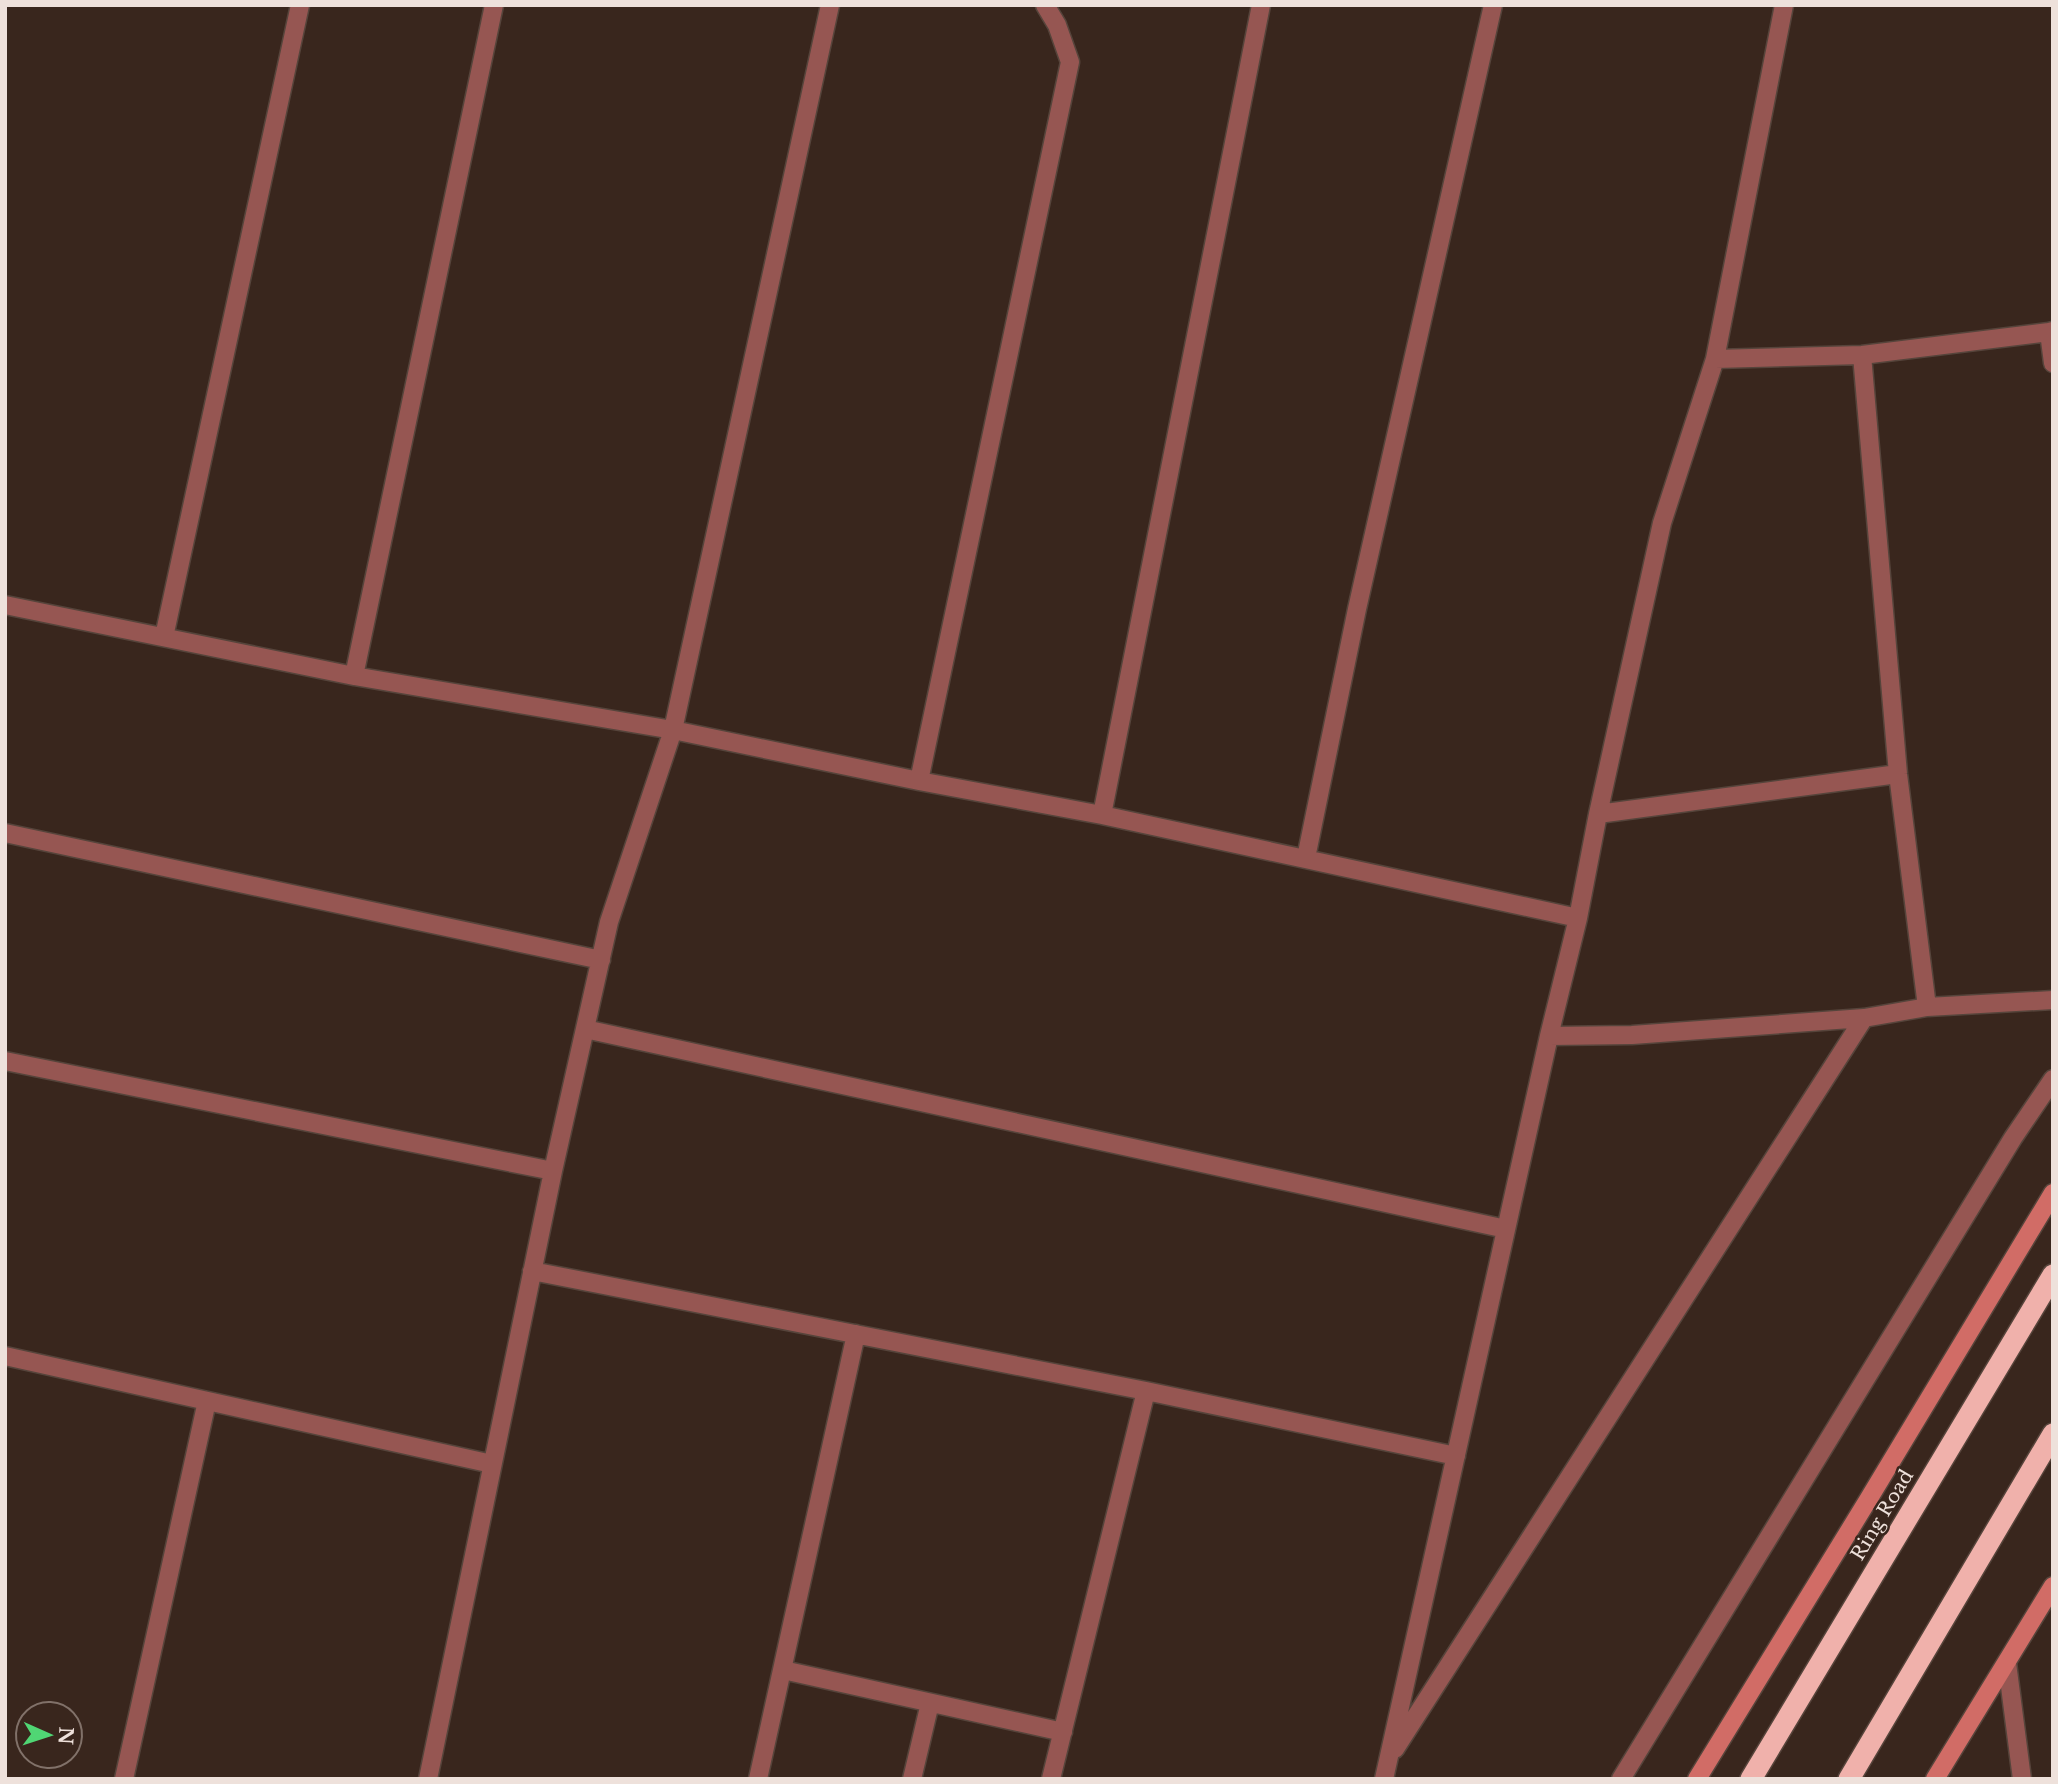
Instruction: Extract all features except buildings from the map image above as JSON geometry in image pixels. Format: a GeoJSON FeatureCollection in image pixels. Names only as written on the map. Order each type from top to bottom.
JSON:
{"type":"FeatureCollection","features":[{"type":"Feature","properties":{"kind":"highway","name":"Ring Road"},"geometry":{"type":"LineString","coordinates":[[1751,1779],[2053,1275]]}},
{"type":"Feature","properties":{"kind":"highway"},"geometry":{"type":"LineString","coordinates":[[1849,1779],[2053,1434]]}},
{"type":"Feature","properties":{"kind":"street"},"geometry":{"type":"LineString","coordinates":[[164,638],[300,5]]}},
{"type":"Feature","properties":{"kind":"street"},"geometry":{"type":"LineString","coordinates":[[354,676],[494,5]]}},
{"type":"Feature","properties":{"kind":"street"},"geometry":{"type":"LineString","coordinates":[[428,1779],[532,1271],[585,1029],[610,922],[673,730],[830,5]]}},
{"type":"Feature","properties":{"kind":"street"},"geometry":{"type":"LineString","coordinates":[[919,781],[1070,62],[1057,25],[1045,5]]}},
{"type":"Feature","properties":{"kind":"street"},"geometry":{"type":"LineString","coordinates":[[1101,815],[1261,5]]}},
{"type":"Feature","properties":{"kind":"street"},"geometry":{"type":"LineString","coordinates":[[1306,858],[1357,609],[1493,5]]}},
{"type":"Feature","properties":{"kind":"street"},"geometry":{"type":"LineString","coordinates":[[1384,1779],[1549,1036],[1578,918],[1662,523],[1715,359],[1784,5]]}},
{"type":"Feature","properties":{"kind":"street"},"geometry":{"type":"LineString","coordinates":[[1715,359],[1862,355],[2051,331],[2053,363]]}},
{"type":"Feature","properties":{"kind":"street"},"geometry":{"type":"LineString","coordinates":[[1862,355],[1898,774],[1927,1007]]}},
{"type":"Feature","properties":{"kind":"street"},"geometry":{"type":"LineString","coordinates":[[5,605],[354,676],[673,730],[919,781],[1101,815],[1578,918]]}},
{"type":"Feature","properties":{"kind":"street"},"geometry":{"type":"LineString","coordinates":[[1598,814],[1898,774]]}},
{"type":"Feature","properties":{"kind":"street"},"geometry":{"type":"LineString","coordinates":[[5,833],[601,960]]}},
{"type":"Feature","properties":{"kind":"street"},"geometry":{"type":"LineString","coordinates":[[1549,1036],[1632,1035],[1864,1018],[1927,1007],[2053,1000]]}},
{"type":"Feature","properties":{"kind":"street"},"geometry":{"type":"LineString","coordinates":[[1388,1759],[1864,1018]]}},
{"type":"Feature","properties":{"kind":"street"},"geometry":{"type":"LineString","coordinates":[[585,1029],[1506,1229]]}},
{"type":"Feature","properties":{"kind":"street"},"geometry":{"type":"LineString","coordinates":[[5,1061],[553,1171]]}},
{"type":"Feature","properties":{"kind":"street"},"geometry":{"type":"LineString","coordinates":[[1621,1779],[2013,1138],[2053,1079]]}},
{"type":"Feature","properties":{"kind":"street"},"geometry":{"type":"LineString","coordinates":[[1697,1779],[2053,1193]]}},
{"type":"Feature","properties":{"kind":"street"},"geometry":{"type":"LineString","coordinates":[[532,1271],[1146,1391],[1456,1456]]}},
{"type":"Feature","properties":{"kind":"street"},"geometry":{"type":"LineString","coordinates":[[758,1779],[856,1334]]}},
{"type":"Feature","properties":{"kind":"street"},"geometry":{"type":"LineString","coordinates":[[5,1356],[492,1464]]}},
{"type":"Feature","properties":{"kind":"street"},"geometry":{"type":"LineString","coordinates":[[1052,1779],[1146,1391]]}},
{"type":"Feature","properties":{"kind":"street"},"geometry":{"type":"LineString","coordinates":[[124,1779],[207,1401]]}},
{"type":"Feature","properties":{"kind":"street"},"geometry":{"type":"LineString","coordinates":[[1935,1779],[2053,1586]]}},
{"type":"Feature","properties":{"kind":"street"},"geometry":{"type":"LineString","coordinates":[[2007,1663],[2022,1779]]}},
{"type":"Feature","properties":{"kind":"street"},"geometry":{"type":"LineString","coordinates":[[783,1670],[1063,1732]]}},
{"type":"Feature","properties":{"kind":"street"},"geometry":{"type":"LineString","coordinates":[[912,1779],[930,1703]]}}]}
